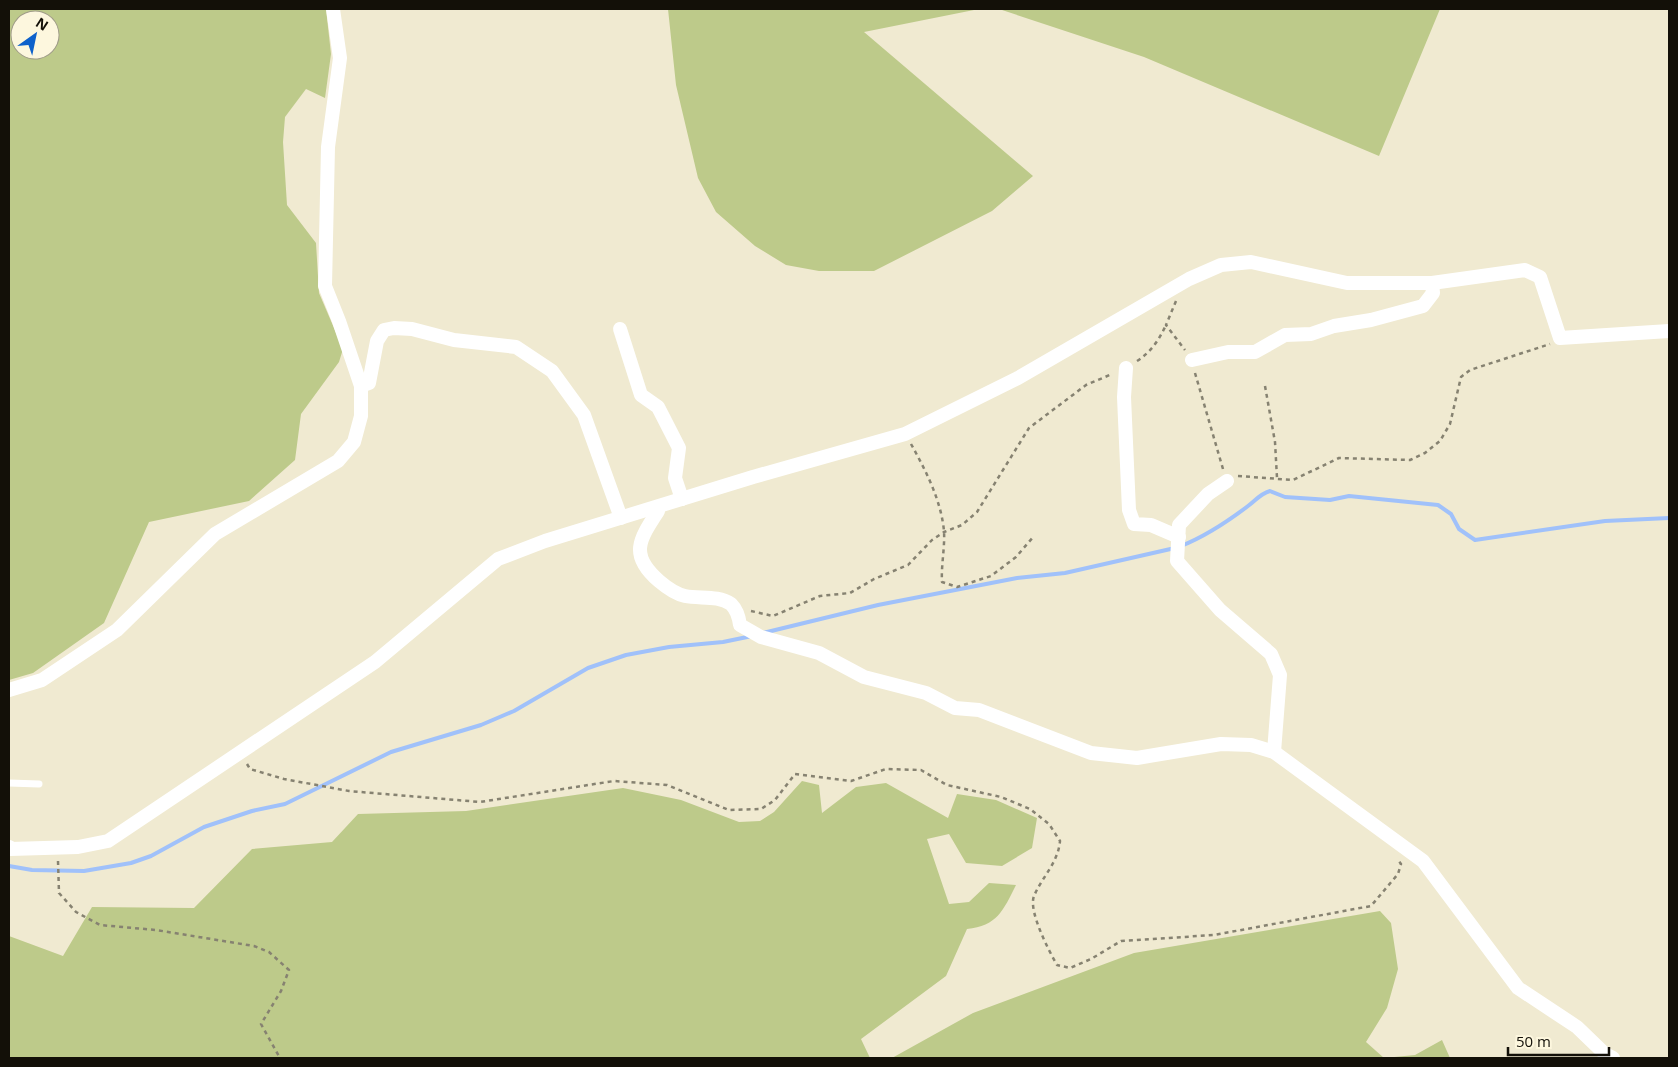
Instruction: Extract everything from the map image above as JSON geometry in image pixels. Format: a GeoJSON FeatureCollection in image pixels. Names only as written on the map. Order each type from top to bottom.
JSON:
{"type":"FeatureCollection","features":[{"type":"Feature","properties":{"kind":"street"},"geometry":{"type":"LineString","coordinates":[[9,690],[42,680],[118,630],[214,534],[338,462],[354,442],[361,416],[361,386],[339,321],[324,286],[328,147],[340,58],[333,9]]}},
{"type":"Feature","properties":{"kind":"street"},"geometry":{"type":"LineString","coordinates":[[9,847],[10,849],[78,847],[108,841],[198,778],[241,752],[374,662],[498,559],[545,541],[905,434],[1018,378],[1189,278],[1221,265],[1251,262],[1347,283],[1432,283],[1525,270],[1540,277],[1560,338],[1669,331]]}},
{"type":"Feature","properties":{"kind":"street"},"geometry":{"type":"LineString","coordinates":[[1192,360],[1228,352],[1255,352],[1285,336],[1311,334],[1334,326],[1371,320],[1423,306],[1433,293],[1432,283]]}},
{"type":"Feature","properties":{"kind":"street"},"geometry":{"type":"LineString","coordinates":[[361,386],[369,383],[377,341],[384,330],[412,329],[454,340],[516,347],[552,371],[584,415],[621,518]]}},
{"type":"Feature","properties":{"kind":"street"},"geometry":{"type":"LineString","coordinates":[[620,329],[641,395],[658,407],[679,448],[675,478],[682,499]]}},
{"type":"Feature","properties":{"kind":"street"},"geometry":{"type":"LineString","coordinates":[[1126,368],[1124,397],[1129,510],[1134,524],[1151,525],[1179,537]]}},
{"type":"Feature","properties":{"kind":"street"},"geometry":{"type":"LineString","coordinates":[[1227,481],[1208,494],[1179,525],[1177,561],[1220,610],[1271,654],[1280,675],[1274,752]]}},
{"type":"Feature","properties":{"kind":"street"},"geometry":{"type":"LineString","coordinates":[[657,507],[658,511],[642,536],[639,552],[645,569],[665,586],[684,596],[719,599],[731,605],[738,613],[740,625],[761,637],[818,653],[864,678],[926,693],[955,708],[979,710],[1091,753],[1137,758],[1221,744],[1251,745],[1274,752],[1423,861],[1518,988],[1578,1027],[1605,1054],[1613,1058]]}},
{"type":"Feature","properties":{"kind":"lane"},"geometry":{"type":"LineString","coordinates":[[9,783],[39,784]]}},
{"type":"Feature","properties":{"kind":"path"},"geometry":{"type":"LineString","coordinates":[[738,613],[746,610],[773,616],[820,596],[850,593],[874,579],[908,565],[932,540],[944,532],[962,525],[977,512],[1029,428],[1086,385],[1126,368],[1147,354],[1160,338],[1177,300]]}},
{"type":"Feature","properties":{"kind":"path"},"geometry":{"type":"LineString","coordinates":[[1166,325],[1192,360],[1227,481],[1241,474],[1293,480],[1339,458],[1410,460],[1425,453],[1440,440],[1450,424],[1461,377],[1470,370],[1547,346],[1560,338]]}},
{"type":"Feature","properties":{"kind":"path"},"geometry":{"type":"LineString","coordinates":[[1265,386],[1275,442],[1277,478]]}},
{"type":"Feature","properties":{"kind":"path"},"geometry":{"type":"LineString","coordinates":[[905,434],[925,469],[934,492],[944,532],[942,582],[957,587],[991,576],[1016,557],[1034,536]]}},
{"type":"Feature","properties":{"kind":"path"},"geometry":{"type":"LineString","coordinates":[[241,752],[250,769],[284,779],[349,791],[480,802],[614,781],[667,785],[729,810],[761,809],[775,800],[796,774],[851,781],[886,769],[921,770],[947,785],[1001,797],[1023,806],[1049,824],[1060,841],[1059,854],[1033,898],[1036,918],[1048,950],[1057,965],[1070,968],[1121,942],[1214,935],[1371,906],[1398,874],[1401,864],[1396,858]]}},
{"type":"Feature","properties":{"kind":"path"},"geometry":{"type":"LineString","coordinates":[[58,848],[59,893],[76,912],[100,924],[156,930],[254,946],[269,952],[288,970],[281,991],[261,1024],[280,1058]]}},
{"type":"Feature","properties":{"kind":"green space"},"geometry":{"type":"Polygon","coordinates":[[[9,9],[326,9],[331,54],[325,98],[306,89],[285,117],[283,142],[287,205],[316,243],[319,293],[343,349],[339,362],[301,414],[295,460],[249,501],[149,522],[104,623],[33,673],[9,680],[9,9]]]}},
{"type":"Feature","properties":{"kind":"green space"},"geometry":{"type":"Polygon","coordinates":[[[668,9],[979,9],[864,32],[1033,176],[992,211],[874,271],[819,271],[786,265],[755,246],[716,212],[698,178],[676,85],[668,9]]]}},
{"type":"Feature","properties":{"kind":"green space"},"geometry":{"type":"Polygon","coordinates":[[[999,9],[1440,9],[1379,156],[1144,57],[999,9]]]}},
{"type":"Feature","properties":{"kind":"green space"},"geometry":{"type":"Polygon","coordinates":[[[802,781],[819,785],[822,813],[856,787],[886,783],[948,818],[957,794],[996,800],[1037,818],[1032,848],[1002,866],[966,863],[949,834],[927,839],[949,904],[969,902],[989,883],[1016,885],[998,916],[985,925],[967,929],[946,976],[861,1039],[870,1058],[9,1058],[9,936],[63,956],[92,907],[194,908],[252,849],[332,842],[358,814],[466,811],[623,788],[681,800],[739,822],[760,821],[774,812],[802,781]]]}},
{"type":"Feature","properties":{"kind":"green space"},"geometry":{"type":"Polygon","coordinates":[[[1380,911],[1391,923],[1398,969],[1387,1008],[1366,1042],[1384,1058],[892,1058],[973,1013],[1134,953],[1380,911]]]}},
{"type":"Feature","properties":{"kind":"green space"},"geometry":{"type":"Polygon","coordinates":[[[1442,1040],[1450,1058],[1384,1058],[1415,1055],[1442,1040]]]}},
{"type":"Feature","properties":{"kind":"waterway"},"geometry":{"type":"LineString","coordinates":[[1181,546],[1216,528],[1261,495],[1270,491],[1285,497],[1330,500],[1349,496],[1438,505],[1451,514],[1459,529],[1475,540],[1605,521],[1669,518]]}},
{"type":"Feature","properties":{"kind":"waterway"},"geometry":{"type":"LineString","coordinates":[[763,633],[878,605],[1017,578],[1065,573],[1175,548]]}},
{"type":"Feature","properties":{"kind":"waterway"},"geometry":{"type":"LineString","coordinates":[[9,866],[32,870],[84,871],[131,863],[151,856],[204,827],[252,811],[285,804],[391,752],[481,725],[514,711],[588,668],[626,655],[669,647],[723,642],[752,636]]}}]}
